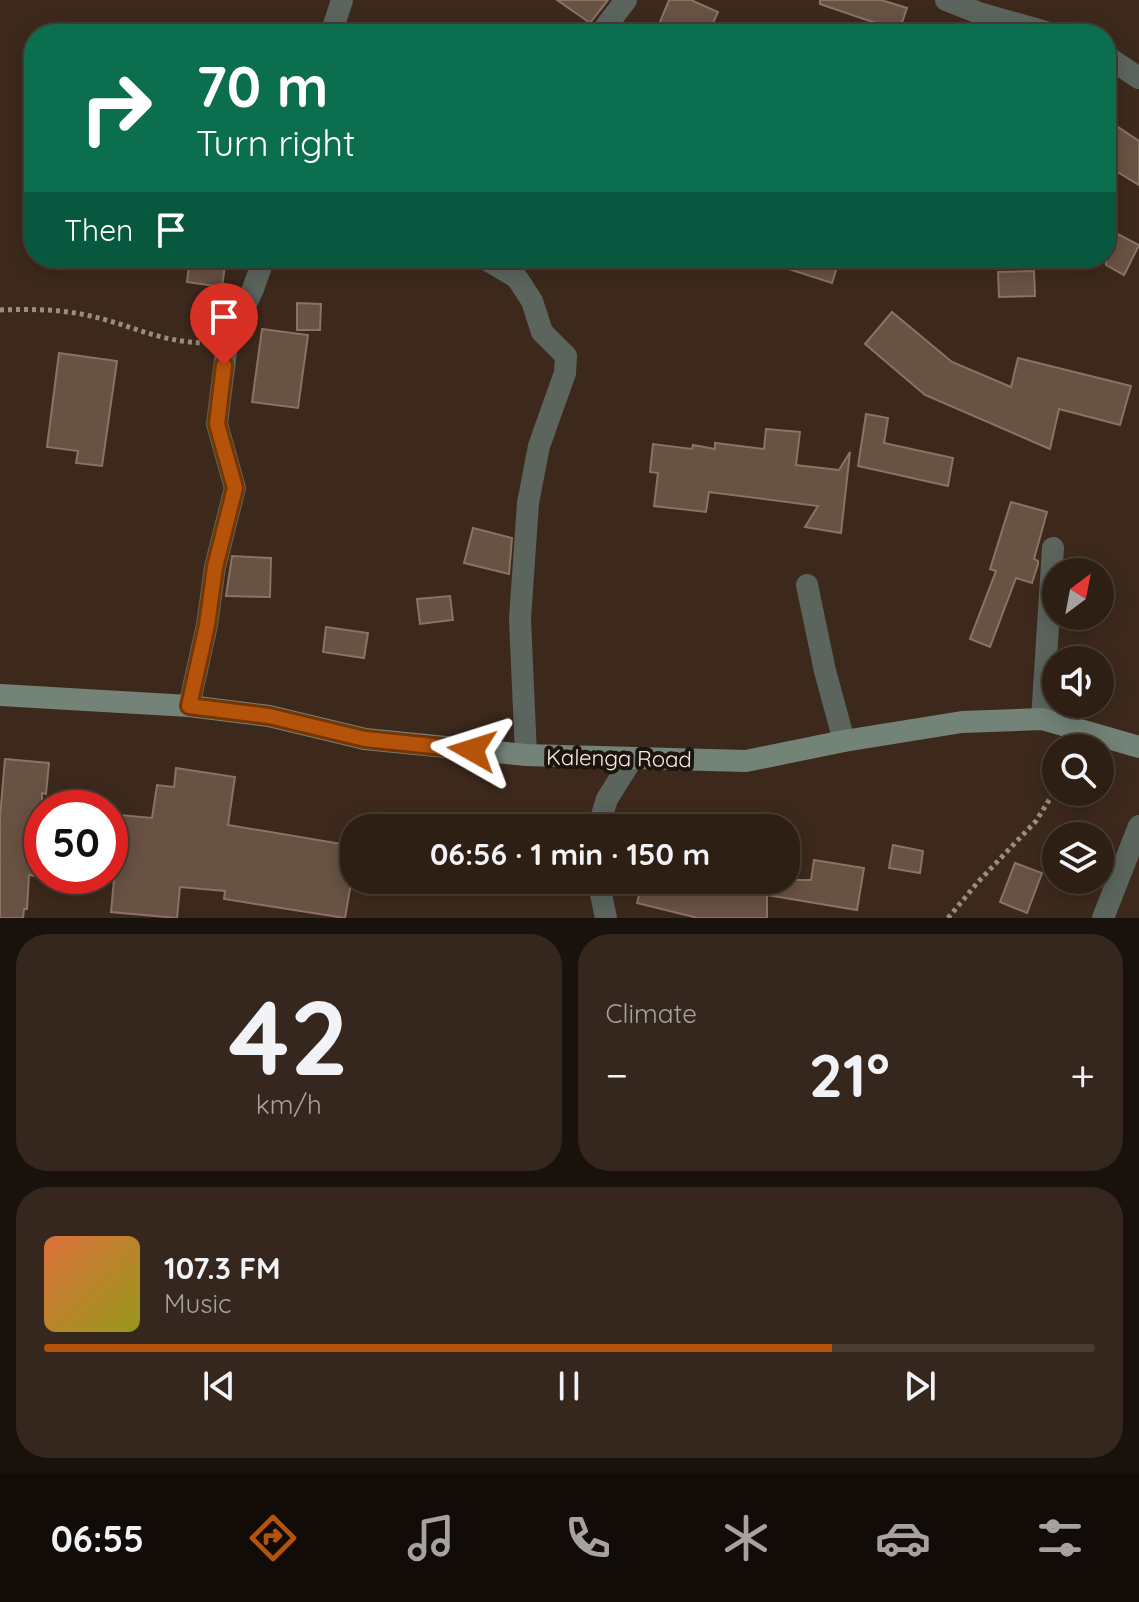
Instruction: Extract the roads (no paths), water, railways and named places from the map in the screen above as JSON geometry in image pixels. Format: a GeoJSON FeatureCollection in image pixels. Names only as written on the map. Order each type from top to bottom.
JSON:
{"type":"FeatureCollection","features":[{"type":"Feature","properties":{"kind":"main road","name":"Kalenga Road"},"geometry":{"type":"LineString","coordinates":[[0,695],[189,706],[269,716],[365,739],[526,755],[746,761],[962,722],[1042,719],[1139,747]]}},
{"type":"Feature","properties":{"kind":"street"},"geometry":{"type":"LineString","coordinates":[[334,24],[342,0]]}},
{"type":"Feature","properties":{"kind":"street"},"geometry":{"type":"LineString","coordinates":[[608,24],[626,0]]}},
{"type":"Feature","properties":{"kind":"street"},"geometry":{"type":"LineString","coordinates":[[946,0],[1018,24]]}},
{"type":"Feature","properties":{"kind":"street"},"geometry":{"type":"LineString","coordinates":[[1116,63],[1139,78]]}},
{"type":"Feature","properties":{"kind":"street"},"geometry":{"type":"LineString","coordinates":[[189,706],[207,625],[215,567],[235,488],[217,424],[227,344],[260,268]]}},
{"type":"Feature","properties":{"kind":"street"},"geometry":{"type":"LineString","coordinates":[[500,268],[517,278],[532,301],[542,332],[566,356],[565,373],[539,446],[528,503],[520,619],[526,755]]}},
{"type":"Feature","properties":{"kind":"street"},"geometry":{"type":"LineString","coordinates":[[1042,719],[1053,548]]}},
{"type":"Feature","properties":{"kind":"street"},"geometry":{"type":"LineString","coordinates":[[807,585],[844,741]]}},
{"type":"Feature","properties":{"kind":"street"},"geometry":{"type":"LineString","coordinates":[[602,814],[607,799],[632,759]]}},
{"type":"Feature","properties":{"kind":"street"},"geometry":{"type":"LineString","coordinates":[[1103,918],[1139,826]]}},
{"type":"Feature","properties":{"kind":"street"},"geometry":{"type":"LineString","coordinates":[[601,894],[606,918]]}}]}
